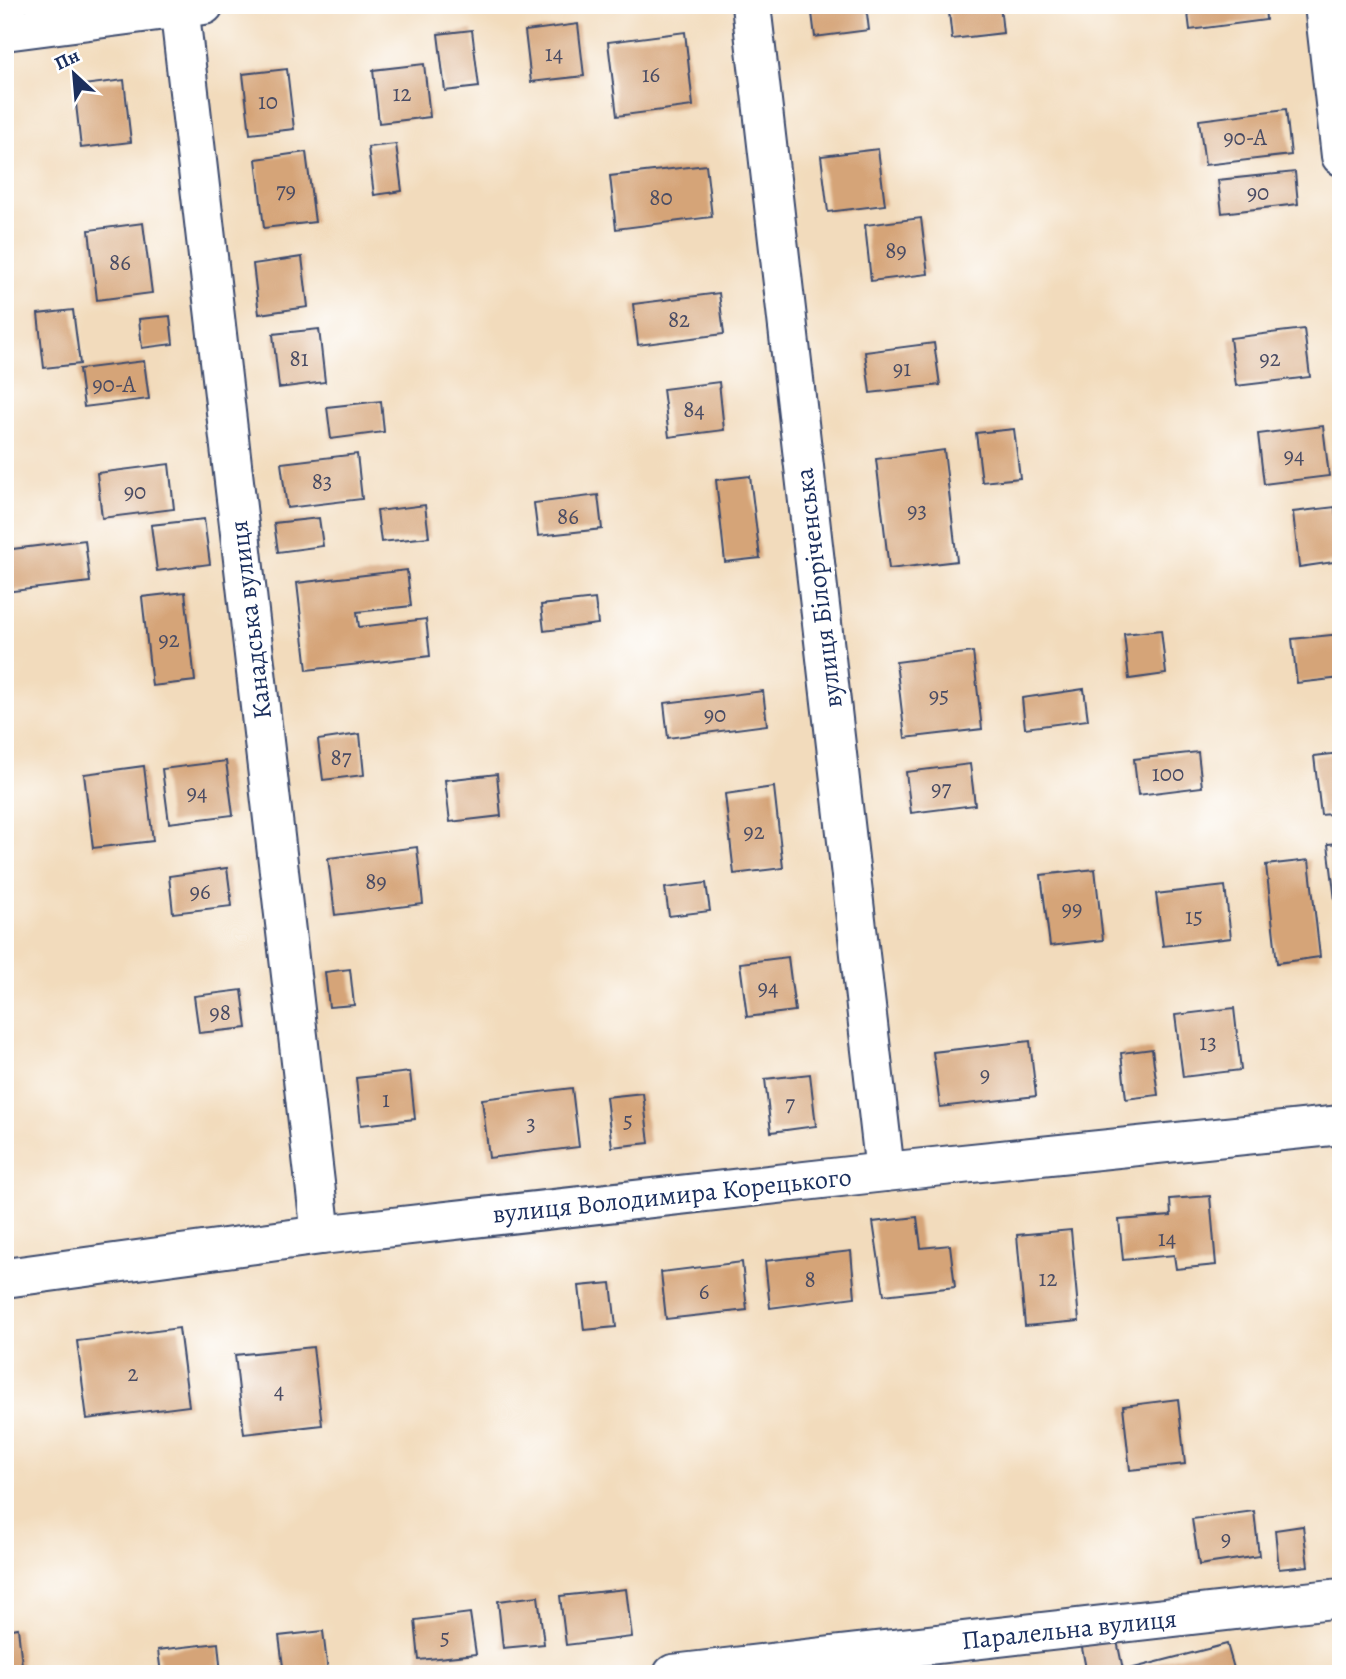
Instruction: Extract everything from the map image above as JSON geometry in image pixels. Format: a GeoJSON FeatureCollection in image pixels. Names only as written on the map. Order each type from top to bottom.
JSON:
{"type":"FeatureCollection","features":[{"type":"Feature","properties":{"kind":"street","name":"вулиця Білоріченська"},"geometry":{"type":"LineString","coordinates":[[751,5],[885,1172]]}},
{"type":"Feature","properties":{"kind":"street"},"geometry":{"type":"LineString","coordinates":[[1324,5],[1341,156]]}},
{"type":"Feature","properties":{"kind":"street"},"geometry":{"type":"LineString","coordinates":[[5,31],[187,6]]}},
{"type":"Feature","properties":{"kind":"street","name":"Канадська вулиця"},"geometry":{"type":"LineString","coordinates":[[187,6],[321,1235]]}},
{"type":"Feature","properties":{"kind":"street","name":"вулиця Володимира Корецького"},"geometry":{"type":"LineString","coordinates":[[5,1279],[321,1235],[885,1172],[1341,1125]]}},
{"type":"Feature","properties":{"kind":"street","name":"Паралельна вулиця"},"geometry":{"type":"LineString","coordinates":[[673,1674],[1341,1598]]}},
{"type":"Feature","properties":{"kind":"building"},"geometry":{"type":"Polygon","coordinates":[[[811,5],[866,5],[869,30],[815,37],[811,5]]]}},
{"type":"Feature","properties":{"kind":"building"},"geometry":{"type":"Polygon","coordinates":[[[1000,5],[1003,33],[952,39],[949,12],[1000,5]]]}},
{"type":"Feature","properties":{"kind":"building"},"geometry":{"type":"Polygon","coordinates":[[[1187,5],[1265,5],[1266,20],[1190,30],[1187,5]]]}},
{"type":"Feature","properties":{"kind":"building"},"geometry":{"type":"Polygon","coordinates":[[[578,24],[584,76],[531,82],[525,31],[578,24]]]}},
{"type":"Feature","properties":{"kind":"building"},"geometry":{"type":"Polygon","coordinates":[[[472,30],[479,87],[445,91],[438,34],[472,30]]]}},
{"type":"Feature","properties":{"kind":"building"},"geometry":{"type":"Polygon","coordinates":[[[685,32],[693,106],[617,116],[608,42],[685,32]]]}},
{"type":"Feature","properties":{"kind":"building"},"geometry":{"type":"Polygon","coordinates":[[[424,64],[430,117],[379,123],[373,70],[424,64]]]}},
{"type":"Feature","properties":{"kind":"building"},"geometry":{"type":"Polygon","coordinates":[[[287,69],[294,129],[250,134],[243,74],[287,69]]]}},
{"type":"Feature","properties":{"kind":"building"},"geometry":{"type":"Polygon","coordinates":[[[124,80],[131,142],[81,148],[74,86],[124,80]]]}},
{"type":"Feature","properties":{"kind":"building"},"geometry":{"type":"Polygon","coordinates":[[[1286,109],[1291,155],[1205,165],[1199,120],[1286,109]]]}},
{"type":"Feature","properties":{"kind":"building"},"geometry":{"type":"Polygon","coordinates":[[[396,144],[402,191],[374,195],[368,147],[396,144]]]}},
{"type":"Feature","properties":{"kind":"building"},"geometry":{"type":"Polygon","coordinates":[[[878,149],[885,205],[828,212],[821,156],[878,149]]]}},
{"type":"Feature","properties":{"kind":"building"},"geometry":{"type":"Polygon","coordinates":[[[306,152],[315,222],[264,228],[256,159],[306,152]]]}},
{"type":"Feature","properties":{"kind":"building"},"geometry":{"type":"Polygon","coordinates":[[[706,165],[712,217],[616,229],[610,176],[706,165]]]}},
{"type":"Feature","properties":{"kind":"building"},"geometry":{"type":"Polygon","coordinates":[[[1295,172],[1298,204],[1222,213],[1218,180],[1295,172]]]}},
{"type":"Feature","properties":{"kind":"building"},"geometry":{"type":"Polygon","coordinates":[[[921,218],[928,274],[871,281],[865,225],[921,218]]]}},
{"type":"Feature","properties":{"kind":"building"},"geometry":{"type":"Polygon","coordinates":[[[143,223],[152,293],[97,300],[89,230],[143,223]]]}},
{"type":"Feature","properties":{"kind":"building"},"geometry":{"type":"Polygon","coordinates":[[[302,257],[308,307],[259,314],[253,264],[302,257]]]}},
{"type":"Feature","properties":{"kind":"building"},"geometry":{"type":"Polygon","coordinates":[[[719,293],[724,334],[638,345],[633,304],[719,293]]]}},
{"type":"Feature","properties":{"kind":"building"},"geometry":{"type":"Polygon","coordinates":[[[73,310],[80,364],[44,368],[38,314],[73,310]]]}},
{"type":"Feature","properties":{"kind":"building"},"geometry":{"type":"Polygon","coordinates":[[[170,316],[173,344],[142,348],[139,319],[170,316]]]}},
{"type":"Feature","properties":{"kind":"building"},"geometry":{"type":"Polygon","coordinates":[[[319,329],[325,382],[279,388],[273,334],[319,329]]]}},
{"type":"Feature","properties":{"kind":"building"},"geometry":{"type":"Polygon","coordinates":[[[1304,329],[1310,377],[1236,386],[1230,338],[1304,329]]]}},
{"type":"Feature","properties":{"kind":"building"},"geometry":{"type":"Polygon","coordinates":[[[934,343],[940,385],[870,393],[865,352],[934,343]]]}},
{"type":"Feature","properties":{"kind":"building"},"geometry":{"type":"Polygon","coordinates":[[[144,361],[149,399],[84,407],[79,369],[144,361]]]}},
{"type":"Feature","properties":{"kind":"building"},"geometry":{"type":"Polygon","coordinates":[[[719,382],[724,430],[669,437],[663,389],[719,382]]]}},
{"type":"Feature","properties":{"kind":"building"},"geometry":{"type":"Polygon","coordinates":[[[381,401],[384,432],[331,439],[327,407],[381,401]]]}},
{"type":"Feature","properties":{"kind":"building"},"geometry":{"type":"Polygon","coordinates":[[[1323,426],[1329,476],[1264,484],[1258,434],[1323,426]]]}},
{"type":"Feature","properties":{"kind":"building"},"geometry":{"type":"Polygon","coordinates":[[[1014,429],[1020,478],[982,482],[976,433],[1014,429]]]}},
{"type":"Feature","properties":{"kind":"building"},"geometry":{"type":"Polygon","coordinates":[[[944,450],[957,561],[889,569],[876,459],[944,450]]]}},
{"type":"Feature","properties":{"kind":"building"},"geometry":{"type":"Polygon","coordinates":[[[357,454],[362,499],[287,508],[281,463],[357,454]]]}},
{"type":"Feature","properties":{"kind":"building"},"geometry":{"type":"Polygon","coordinates":[[[169,464],[174,509],[102,518],[97,473],[169,464]]]}},
{"type":"Feature","properties":{"kind":"building"},"geometry":{"type":"Polygon","coordinates":[[[750,476],[760,558],[725,562],[716,480],[750,476]]]}},
{"type":"Feature","properties":{"kind":"building"},"geometry":{"type":"Polygon","coordinates":[[[598,495],[602,529],[538,536],[534,503],[598,495]]]}},
{"type":"Feature","properties":{"kind":"building"},"geometry":{"type":"Polygon","coordinates":[[[425,505],[429,537],[381,542],[377,511],[425,505]]]}},
{"type":"Feature","properties":{"kind":"building"},"geometry":{"type":"Polygon","coordinates":[[[1335,507],[1341,561],[1299,567],[1293,512],[1335,507]]]}},
{"type":"Feature","properties":{"kind":"building"},"geometry":{"type":"Polygon","coordinates":[[[319,518],[323,546],[278,552],[274,523],[319,518]]]}},
{"type":"Feature","properties":{"kind":"building"},"geometry":{"type":"Polygon","coordinates":[[[204,519],[210,564],[157,571],[151,525],[204,519]]]}},
{"type":"Feature","properties":{"kind":"building"},"geometry":{"type":"Polygon","coordinates":[[[85,540],[90,582],[5,592],[5,550],[85,540]]]}},
{"type":"Feature","properties":{"kind":"building"},"geometry":{"type":"Polygon","coordinates":[[[407,570],[411,606],[357,612],[359,627],[426,619],[430,656],[307,670],[297,583],[407,570]]]}},
{"type":"Feature","properties":{"kind":"building"},"geometry":{"type":"Polygon","coordinates":[[[185,592],[195,681],[152,686],[142,597],[185,592]]]}},
{"type":"Feature","properties":{"kind":"building"},"geometry":{"type":"Polygon","coordinates":[[[595,599],[598,624],[544,631],[541,605],[595,599]]]}},
{"type":"Feature","properties":{"kind":"building"},"geometry":{"type":"Polygon","coordinates":[[[1161,630],[1166,674],[1129,679],[1124,634],[1161,630]]]}},
{"type":"Feature","properties":{"kind":"building"},"geometry":{"type":"Polygon","coordinates":[[[1341,634],[1341,678],[1297,683],[1292,639],[1341,634]]]}},
{"type":"Feature","properties":{"kind":"building"},"geometry":{"type":"Polygon","coordinates":[[[973,652],[982,729],[905,738],[896,662],[973,652]]]}},
{"type":"Feature","properties":{"kind":"building"},"geometry":{"type":"Polygon","coordinates":[[[1084,689],[1088,720],[1025,728],[1022,698],[1084,689]]]}},
{"type":"Feature","properties":{"kind":"building"},"geometry":{"type":"Polygon","coordinates":[[[763,691],[767,725],[668,738],[664,703],[763,691]]]}},
{"type":"Feature","properties":{"kind":"building"},"geometry":{"type":"Polygon","coordinates":[[[360,734],[364,775],[323,780],[318,740],[360,734]]]}},
{"type":"Feature","properties":{"kind":"building"},"geometry":{"type":"Polygon","coordinates":[[[1198,752],[1202,787],[1138,795],[1134,759],[1198,752]]]}},
{"type":"Feature","properties":{"kind":"building"},"geometry":{"type":"Polygon","coordinates":[[[1341,753],[1341,813],[1321,815],[1314,756],[1341,753]]]}},
{"type":"Feature","properties":{"kind":"building"},"geometry":{"type":"Polygon","coordinates":[[[226,761],[233,815],[169,823],[162,769],[226,761]]]}},
{"type":"Feature","properties":{"kind":"building"},"geometry":{"type":"Polygon","coordinates":[[[970,764],[975,805],[911,813],[906,772],[970,764]]]}},
{"type":"Feature","properties":{"kind":"building"},"geometry":{"type":"Polygon","coordinates":[[[144,766],[153,841],[93,848],[84,774],[144,766]]]}},
{"type":"Feature","properties":{"kind":"building"},"geometry":{"type":"Polygon","coordinates":[[[497,774],[501,816],[450,822],[445,780],[497,774]]]}},
{"type":"Feature","properties":{"kind":"building"},"geometry":{"type":"Polygon","coordinates":[[[774,787],[783,868],[734,874],[725,794],[774,787]]]}},
{"type":"Feature","properties":{"kind":"building"},"geometry":{"type":"Polygon","coordinates":[[[1341,843],[1341,915],[1337,916],[1328,844],[1341,843]]]}},
{"type":"Feature","properties":{"kind":"building"},"geometry":{"type":"Polygon","coordinates":[[[417,847],[423,904],[335,915],[328,858],[417,847]]]}},
{"type":"Feature","properties":{"kind":"building"},"geometry":{"type":"Polygon","coordinates":[[[1309,860],[1320,957],[1277,963],[1266,865],[1309,860]]]}},
{"type":"Feature","properties":{"kind":"building"},"geometry":{"type":"Polygon","coordinates":[[[227,868],[232,906],[173,913],[169,876],[227,868]]]}},
{"type":"Feature","properties":{"kind":"building"},"geometry":{"type":"Polygon","coordinates":[[[1095,869],[1103,940],[1050,946],[1041,875],[1095,869]]]}},
{"type":"Feature","properties":{"kind":"building"},"geometry":{"type":"Polygon","coordinates":[[[706,883],[710,911],[669,916],[665,888],[706,883]]]}},
{"type":"Feature","properties":{"kind":"building"},"geometry":{"type":"Polygon","coordinates":[[[1225,886],[1231,938],[1163,946],[1156,894],[1225,886]]]}},
{"type":"Feature","properties":{"kind":"building"},"geometry":{"type":"Polygon","coordinates":[[[788,957],[795,1011],[747,1017],[740,963],[788,957]]]}},
{"type":"Feature","properties":{"kind":"building"},"geometry":{"type":"Polygon","coordinates":[[[350,969],[354,1005],[329,1007],[325,972],[350,969]]]}},
{"type":"Feature","properties":{"kind":"building"},"geometry":{"type":"Polygon","coordinates":[[[242,990],[247,1028],[199,1033],[194,996],[242,990]]]}},
{"type":"Feature","properties":{"kind":"building"},"geometry":{"type":"Polygon","coordinates":[[[1234,1008],[1241,1070],[1183,1077],[1175,1015],[1234,1008]]]}},
{"type":"Feature","properties":{"kind":"building"},"geometry":{"type":"Polygon","coordinates":[[[1030,1041],[1036,1096],[940,1107],[933,1052],[1030,1041]]]}},
{"type":"Feature","properties":{"kind":"building"},"geometry":{"type":"Polygon","coordinates":[[[1152,1049],[1158,1095],[1126,1099],[1121,1053],[1152,1049]]]}},
{"type":"Feature","properties":{"kind":"building"},"geometry":{"type":"Polygon","coordinates":[[[410,1072],[415,1119],[361,1125],[356,1078],[410,1072]]]}},
{"type":"Feature","properties":{"kind":"building"},"geometry":{"type":"Polygon","coordinates":[[[810,1074],[816,1126],[771,1132],[765,1079],[810,1074]]]}},
{"type":"Feature","properties":{"kind":"building"},"geometry":{"type":"Polygon","coordinates":[[[572,1088],[579,1147],[489,1158],[482,1099],[572,1088]]]}},
{"type":"Feature","properties":{"kind":"building"},"geometry":{"type":"Polygon","coordinates":[[[643,1093],[649,1143],[612,1147],[606,1097],[643,1093]]]}},
{"type":"Feature","properties":{"kind":"building"},"geometry":{"type":"Polygon","coordinates":[[[1210,1196],[1216,1265],[1176,1269],[1174,1255],[1123,1260],[1119,1220],[1171,1216],[1170,1199],[1210,1196]]]}},
{"type":"Feature","properties":{"kind":"building"},"geometry":{"type":"Polygon","coordinates":[[[917,1217],[921,1248],[950,1245],[955,1287],[884,1295],[873,1222],[917,1217]]]}},
{"type":"Feature","properties":{"kind":"building"},"geometry":{"type":"Polygon","coordinates":[[[1071,1230],[1079,1321],[1025,1326],[1017,1235],[1071,1230]]]}},
{"type":"Feature","properties":{"kind":"building"},"geometry":{"type":"Polygon","coordinates":[[[851,1251],[855,1297],[770,1308],[765,1261],[851,1251]]]}},
{"type":"Feature","properties":{"kind":"building"},"geometry":{"type":"Polygon","coordinates":[[[742,1262],[747,1310],[666,1319],[661,1272],[742,1262]]]}},
{"type":"Feature","properties":{"kind":"building"},"geometry":{"type":"Polygon","coordinates":[[[611,1283],[616,1327],[584,1330],[579,1286],[611,1283]]]}},
{"type":"Feature","properties":{"kind":"building"},"geometry":{"type":"Polygon","coordinates":[[[179,1328],[189,1406],[87,1419],[77,1341],[179,1328]]]}},
{"type":"Feature","properties":{"kind":"building"},"geometry":{"type":"Polygon","coordinates":[[[313,1347],[322,1425],[244,1434],[235,1355],[313,1347]]]}},
{"type":"Feature","properties":{"kind":"building"},"geometry":{"type":"Polygon","coordinates":[[[1178,1399],[1185,1464],[1130,1470],[1123,1406],[1178,1399]]]}},
{"type":"Feature","properties":{"kind":"building"},"geometry":{"type":"Polygon","coordinates":[[[1254,1511],[1259,1556],[1199,1565],[1192,1519],[1254,1511]]]}},
{"type":"Feature","properties":{"kind":"building"},"geometry":{"type":"Polygon","coordinates":[[[1303,1526],[1308,1566],[1279,1569],[1275,1530],[1303,1526]]]}},
{"type":"Feature","properties":{"kind":"building"},"geometry":{"type":"Polygon","coordinates":[[[626,1589],[632,1637],[566,1645],[560,1596],[626,1589]]]}},
{"type":"Feature","properties":{"kind":"building"},"geometry":{"type":"Polygon","coordinates":[[[538,1596],[544,1644],[503,1648],[498,1601],[538,1596]]]}},
{"type":"Feature","properties":{"kind":"building"},"geometry":{"type":"Polygon","coordinates":[[[470,1613],[476,1654],[419,1660],[415,1620],[470,1613]]]}},
{"type":"Feature","properties":{"kind":"building"},"geometry":{"type":"Polygon","coordinates":[[[18,1628],[23,1674],[5,1674],[5,1630],[18,1628]]]}},
{"type":"Feature","properties":{"kind":"building"},"geometry":{"type":"Polygon","coordinates":[[[323,1631],[328,1672],[284,1674],[279,1636],[323,1631]]]}},
{"type":"Feature","properties":{"kind":"building"},"geometry":{"type":"Polygon","coordinates":[[[1116,1636],[1124,1674],[1087,1674],[1081,1643],[1116,1636]]]}},
{"type":"Feature","properties":{"kind":"building"},"geometry":{"type":"Polygon","coordinates":[[[218,1643],[221,1674],[161,1674],[158,1650],[218,1643]]]}},
{"type":"Feature","properties":{"kind":"building"},"geometry":{"type":"Polygon","coordinates":[[[1227,1644],[1235,1672],[1127,1674],[1126,1670],[1227,1644]]]}}]}
